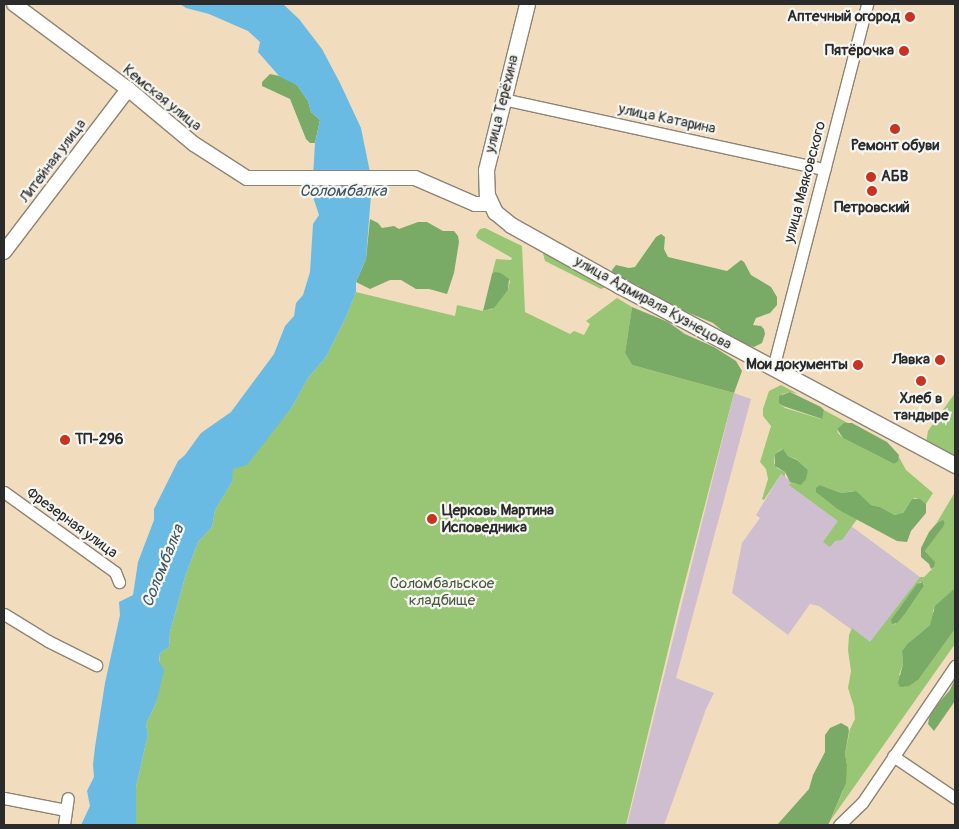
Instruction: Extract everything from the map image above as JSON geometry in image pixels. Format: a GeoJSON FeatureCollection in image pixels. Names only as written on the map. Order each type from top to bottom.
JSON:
{"type":"FeatureCollection","features":[{"type":"Feature","properties":{"kind":"main road","name":"улица Терёхина"},"geometry":{"type":"LineString","coordinates":[[490,204],[485,186],[486,170],[527,4]]}},
{"type":"Feature","properties":{"kind":"main road","name":"улица Адмирала Кузнецова"},"geometry":{"type":"LineString","coordinates":[[490,204],[495,212],[511,225],[955,465]]}},
{"type":"Feature","properties":{"kind":"street","name":"Кемская улица"},"geometry":{"type":"LineString","coordinates":[[14,4],[128,89],[194,144],[247,178],[399,176],[423,180],[475,204],[490,204]]}},
{"type":"Feature","properties":{"kind":"street","name":"улица Маяковского"},"geometry":{"type":"LineString","coordinates":[[773,368],[867,4]]}},
{"type":"Feature","properties":{"kind":"street","name":"Литейная улица"},"geometry":{"type":"LineString","coordinates":[[4,252],[128,89]]}},
{"type":"Feature","properties":{"kind":"street","name":"улица Катарина"},"geometry":{"type":"LineString","coordinates":[[503,99],[824,169]]}},
{"type":"Feature","properties":{"kind":"street","name":"Фрезерная улица"},"geometry":{"type":"LineString","coordinates":[[4,492],[115,572],[119,582]]}},
{"type":"Feature","properties":{"kind":"street"},"geometry":{"type":"LineString","coordinates":[[4,614],[48,641],[96,665]]}},
{"type":"Feature","properties":{"kind":"street"},"geometry":{"type":"LineString","coordinates":[[839,825],[862,803],[955,666]]}},
{"type":"Feature","properties":{"kind":"street"},"geometry":{"type":"LineString","coordinates":[[893,756],[955,798]]}},
{"type":"Feature","properties":{"kind":"street"},"geometry":{"type":"LineString","coordinates":[[4,798],[66,810]]}},
{"type":"Feature","properties":{"kind":"street"},"geometry":{"type":"LineString","coordinates":[[64,825],[68,798]]}},
{"type":"Feature","properties":{"kind":"shaded area"},"geometry":{"type":"Polygon","coordinates":[[[734,393],[751,399],[676,678],[714,693],[706,709],[664,825],[627,825],[734,393]]]}},
{"type":"Feature","properties":{"kind":"shaded area"},"geometry":{"type":"Polygon","coordinates":[[[781,474],[920,577],[870,643],[819,606],[810,604],[788,635],[732,593],[742,543],[760,518],[756,515],[781,474]]]}},
{"type":"Feature","properties":{"kind":"green space"},"geometry":{"type":"Polygon","coordinates":[[[270,74],[284,77],[297,85],[308,101],[311,112],[320,120],[315,143],[310,143],[306,139],[290,99],[262,86],[262,82],[270,74]]]}},
{"type":"Feature","properties":{"kind":"green space"},"geometry":{"type":"Polygon","coordinates":[[[370,219],[378,223],[382,228],[394,226],[399,229],[418,222],[427,222],[443,231],[454,231],[458,236],[459,242],[454,273],[447,294],[429,289],[416,289],[401,280],[390,280],[370,289],[356,282],[366,259],[370,219]]]}},
{"type":"Feature","properties":{"kind":"green space","name":"Соломбальское кладбище"},"geometry":{"type":"Polygon","coordinates":[[[485,228],[522,246],[525,312],[570,334],[574,331],[584,335],[590,324],[586,321],[617,298],[632,307],[625,353],[632,365],[734,393],[680,601],[626,825],[136,825],[136,787],[148,734],[146,724],[156,703],[160,653],[169,647],[170,632],[185,577],[198,542],[212,527],[215,510],[232,482],[232,469],[270,434],[292,407],[308,378],[326,357],[356,292],[455,316],[457,305],[483,311],[492,309],[508,290],[510,281],[501,273],[492,274],[496,259],[511,260],[512,258],[477,238],[476,235],[480,229],[485,228]]]}},
{"type":"Feature","properties":{"kind":"green space"},"geometry":{"type":"Polygon","coordinates":[[[661,234],[665,237],[664,249],[668,257],[727,271],[741,260],[751,275],[771,287],[777,297],[777,305],[770,313],[756,318],[753,325],[761,326],[764,329],[765,334],[762,343],[754,347],[736,342],[713,323],[651,297],[639,286],[613,275],[612,270],[616,265],[629,268],[635,267],[656,237],[661,234]]]}},
{"type":"Feature","properties":{"kind":"green space"},"geometry":{"type":"Polygon","coordinates":[[[541,246],[606,287],[601,289],[545,261],[541,246]]]}},
{"type":"Feature","properties":{"kind":"green space"},"geometry":{"type":"Polygon","coordinates":[[[495,272],[501,273],[509,279],[508,290],[494,308],[483,311],[492,274],[495,272]]]}},
{"type":"Feature","properties":{"kind":"green space"},"geometry":{"type":"Polygon","coordinates":[[[632,307],[668,322],[685,334],[714,347],[736,361],[742,371],[734,393],[632,365],[625,353],[632,307]]]}},
{"type":"Feature","properties":{"kind":"green space"},"geometry":{"type":"Polygon","coordinates":[[[781,385],[798,394],[790,392],[782,394],[781,405],[785,408],[821,419],[824,410],[848,423],[837,429],[843,438],[894,464],[899,457],[906,470],[933,493],[926,504],[916,498],[912,499],[902,514],[892,515],[880,507],[871,505],[854,491],[841,493],[820,485],[820,495],[837,509],[858,518],[842,540],[835,541],[830,547],[823,542],[838,521],[789,485],[791,483],[802,484],[808,470],[796,459],[788,456],[782,449],[775,454],[774,463],[777,468],[785,472],[785,477],[781,474],[764,500],[762,499],[768,479],[766,469],[760,462],[771,426],[763,416],[763,409],[769,391],[781,385]]]}},
{"type":"Feature","properties":{"kind":"green space"},"geometry":{"type":"Polygon","coordinates":[[[790,392],[821,407],[824,410],[822,419],[779,403],[779,396],[790,392]]]}},
{"type":"Feature","properties":{"kind":"green space"},"geometry":{"type":"Polygon","coordinates":[[[955,393],[955,457],[926,443],[928,431],[955,393]]]}},
{"type":"Feature","properties":{"kind":"green space"},"geometry":{"type":"Polygon","coordinates":[[[844,423],[852,423],[887,442],[899,455],[898,461],[894,464],[843,438],[837,429],[844,423]]]}},
{"type":"Feature","properties":{"kind":"green space"},"geometry":{"type":"Polygon","coordinates":[[[783,449],[788,456],[797,460],[808,470],[806,479],[801,485],[790,482],[785,472],[775,466],[775,454],[783,449]]]}},
{"type":"Feature","properties":{"kind":"green space"},"geometry":{"type":"Polygon","coordinates":[[[820,485],[841,493],[856,491],[871,505],[880,507],[894,515],[903,513],[912,499],[920,499],[926,504],[926,513],[911,531],[907,542],[897,541],[837,509],[816,492],[816,488],[820,485]]]}},
{"type":"Feature","properties":{"kind":"green space"},"geometry":{"type":"Polygon","coordinates":[[[955,492],[955,588],[933,610],[933,622],[907,644],[902,651],[903,664],[899,675],[919,679],[955,629],[955,644],[830,821],[843,791],[847,765],[845,754],[850,729],[855,719],[854,707],[848,688],[851,671],[848,650],[849,635],[852,628],[870,642],[920,577],[924,577],[934,567],[933,560],[925,551],[945,522],[936,524],[955,492]],[[920,582],[898,610],[894,625],[905,614],[924,586],[924,583],[920,582]]]}},
{"type":"Feature","properties":{"kind":"green space"},"geometry":{"type":"Polygon","coordinates":[[[943,520],[945,523],[943,527],[925,551],[935,562],[934,567],[931,569],[929,564],[921,557],[921,548],[929,532],[936,524],[943,520]]]}},
{"type":"Feature","properties":{"kind":"green space"},"geometry":{"type":"Polygon","coordinates":[[[923,582],[924,586],[905,614],[897,623],[892,624],[891,620],[917,584],[923,582]]]}},
{"type":"Feature","properties":{"kind":"green space"},"geometry":{"type":"Polygon","coordinates":[[[955,588],[955,629],[919,679],[909,686],[900,687],[898,683],[903,664],[902,651],[907,644],[930,625],[935,606],[955,588]]]}},
{"type":"Feature","properties":{"kind":"green space"},"geometry":{"type":"Polygon","coordinates":[[[955,668],[955,701],[934,731],[928,724],[930,713],[950,690],[954,681],[955,668]]]}},
{"type":"Feature","properties":{"kind":"green space"},"geometry":{"type":"Polygon","coordinates":[[[841,723],[848,727],[849,731],[845,754],[847,765],[846,783],[828,825],[777,825],[809,789],[813,775],[825,752],[825,735],[830,728],[841,723]]]}},
{"type":"Feature","properties":{"kind":"water","name":"Соломбалка"},"geometry":{"type":"Polygon","coordinates":[[[180,4],[283,4],[299,19],[322,49],[361,128],[372,182],[366,259],[356,282],[356,292],[346,317],[326,357],[308,378],[292,407],[247,465],[233,469],[232,482],[215,510],[212,527],[198,542],[185,577],[170,632],[169,647],[160,653],[159,661],[164,670],[156,703],[146,724],[148,734],[136,787],[136,825],[81,825],[90,806],[87,791],[94,777],[95,747],[105,683],[120,615],[119,602],[133,595],[138,562],[154,520],[154,509],[178,461],[185,455],[201,433],[231,412],[274,354],[285,326],[294,316],[296,303],[303,295],[310,272],[313,224],[319,215],[312,194],[315,143],[320,120],[311,112],[308,101],[297,85],[280,77],[258,52],[260,42],[248,31],[209,14],[186,8],[180,4]]]}},
{"type":"Feature","properties":{"kind":"place","name":"Аптечный огород"},"geometry":{"type":"Point","coordinates":[910,17]}},
{"type":"Feature","properties":{"kind":"place","name":"Пятёрочка"},"geometry":{"type":"Point","coordinates":[904,51]}},
{"type":"Feature","properties":{"kind":"place","name":"Ремонт обуви"},"geometry":{"type":"Point","coordinates":[895,129]}},
{"type":"Feature","properties":{"kind":"place","name":"АБВ"},"geometry":{"type":"Point","coordinates":[871,177]}},
{"type":"Feature","properties":{"kind":"place","name":"Петровский"},"geometry":{"type":"Point","coordinates":[872,191]}},
{"type":"Feature","properties":{"kind":"place","name":"Лавка"},"geometry":{"type":"Point","coordinates":[940,360]}},
{"type":"Feature","properties":{"kind":"place","name":"Мои документы"},"geometry":{"type":"Point","coordinates":[858,365]}},
{"type":"Feature","properties":{"kind":"place","name":"Хлеб в тандыре"},"geometry":{"type":"Point","coordinates":[921,381]}},
{"type":"Feature","properties":{"kind":"place","name":"ТП-296"},"geometry":{"type":"Point","coordinates":[65,440]}},
{"type":"Feature","properties":{"kind":"place","name":"Церковь Мартина Исповедника"},"geometry":{"type":"Point","coordinates":[432,519]}}]}
